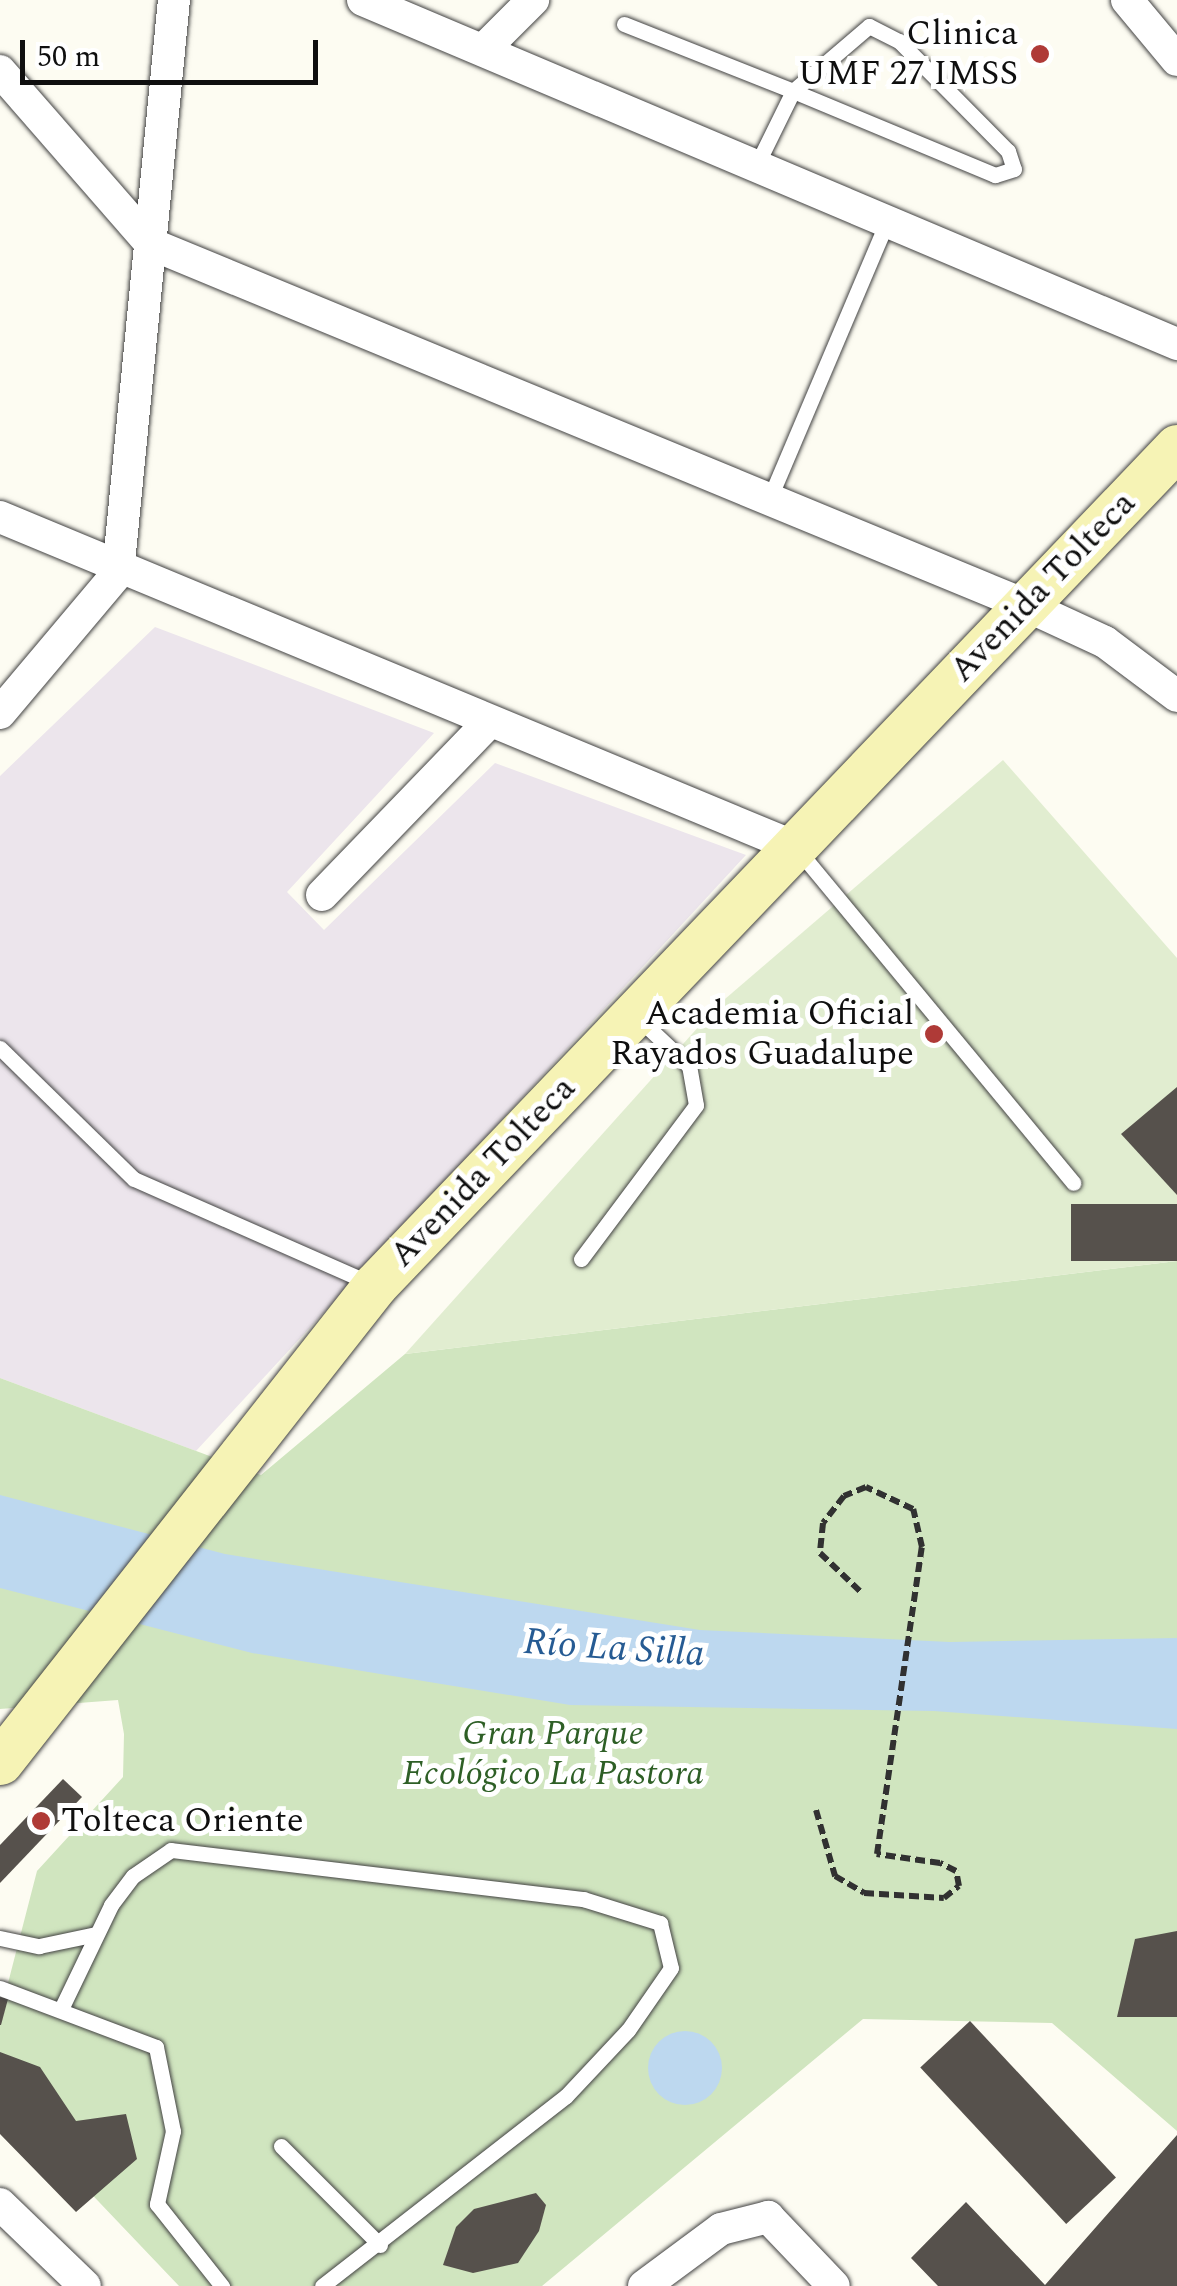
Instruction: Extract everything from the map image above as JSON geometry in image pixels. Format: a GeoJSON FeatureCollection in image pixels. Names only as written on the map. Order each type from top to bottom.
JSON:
{"type":"FeatureCollection","features":[{"type":"Feature","properties":{"kind":"street"},"geometry":{"type":"LineString","coordinates":[[0,713],[118,573],[174,0]]}},
{"type":"Feature","properties":{"kind":"street"},"geometry":{"type":"LineString","coordinates":[[363,0],[488,46],[758,160],[1177,344]]}},
{"type":"Feature","properties":{"kind":"street"},"geometry":{"type":"LineString","coordinates":[[488,46],[533,0]]}},
{"type":"Feature","properties":{"kind":"street"},"geometry":{"type":"LineString","coordinates":[[1127,0],[1177,60]]}},
{"type":"Feature","properties":{"kind":"street"},"geometry":{"type":"LineString","coordinates":[[0,71],[151,244],[771,495],[1025,605],[1105,642],[1177,696]]}},
{"type":"Feature","properties":{"kind":"street","name":"Avenida Tolteca"},"geometry":{"type":"LineString","coordinates":[[0,1762],[38,1720],[259,1422],[375,1285],[1177,448]]}},
{"type":"Feature","properties":{"kind":"street"},"geometry":{"type":"LineString","coordinates":[[0,518],[118,573],[796,847]]}},
{"type":"Feature","properties":{"kind":"street"},"geometry":{"type":"LineString","coordinates":[[322,896],[488,723]]}},
{"type":"Feature","properties":{"kind":"street"},"geometry":{"type":"LineString","coordinates":[[0,2204],[85,2286]]}},
{"type":"Feature","properties":{"kind":"street"},"geometry":{"type":"LineString","coordinates":[[644,2286],[721,2229],[768,2217],[834,2286]]}},
{"type":"Feature","properties":{"kind":"lane"},"geometry":{"type":"LineString","coordinates":[[624,24],[794,91],[995,176],[1014,170],[1008,151],[884,31],[855,32],[794,91],[758,160]]}},
{"type":"Feature","properties":{"kind":"lane"},"geometry":{"type":"LineString","coordinates":[[771,495],[889,216]]}},
{"type":"Feature","properties":{"kind":"lane"},"geometry":{"type":"LineString","coordinates":[[796,847],[1073,1183]]}},
{"type":"Feature","properties":{"kind":"lane"},"geometry":{"type":"LineString","coordinates":[[581,1259],[696,1105],[689,1066],[634,1014]]}},
{"type":"Feature","properties":{"kind":"lane"},"geometry":{"type":"LineString","coordinates":[[0,1048],[134,1180],[375,1285]]}},
{"type":"Feature","properties":{"kind":"lane"},"geometry":{"type":"LineString","coordinates":[[62,2008],[96,1934],[152,1859],[205,1848],[644,1912],[673,1952],[655,1999],[566,2096],[380,2245],[322,2286]]}},
{"type":"Feature","properties":{"kind":"lane"},"geometry":{"type":"LineString","coordinates":[[0,1938],[39,1946],[96,1934]]}},
{"type":"Feature","properties":{"kind":"lane"},"geometry":{"type":"LineString","coordinates":[[0,1988],[156,2046],[173,2131],[157,2204],[222,2286]]}},
{"type":"Feature","properties":{"kind":"lane"},"geometry":{"type":"LineString","coordinates":[[281,2146],[380,2245]]}},
{"type":"Feature","properties":{"kind":"path"},"geometry":{"type":"LineString","coordinates":[[816,1810],[835,1876],[864,1894],[944,1898],[958,1886],[956,1871],[940,1862],[881,1860],[922,1546],[914,1508],[891,1491],[866,1486],[844,1496],[823,1523],[820,1553],[861,1592]]}},
{"type":"Feature","properties":{"kind":"shaded area"},"geometry":{"type":"Polygon","coordinates":[[[155,627],[434,733],[287,892],[324,930],[495,763],[746,855],[196,1451],[0,1378],[0,776],[155,627]]]}},
{"type":"Feature","properties":{"kind":"green space","name":"Academia Oficial Rayados Guadalupe"},"geometry":{"type":"Polygon","coordinates":[[[1003,760],[1177,958],[1177,1261],[405,1354],[718,1005],[1003,760]]]}},
{"type":"Feature","properties":{"kind":"green space","name":"Gran Parque Ecológico La Pastora"},"geometry":{"type":"Polygon","coordinates":[[[1177,1261],[1177,2131],[1052,2023],[863,2019],[542,2286],[179,2286],[0,2098],[0,2014],[37,1871],[123,1777],[124,1734],[118,1700],[0,1709],[0,1378],[261,1475],[405,1354],[1177,1261]]]}},
{"type":"Feature","properties":{"kind":"water","name":"Río La Silla"},"geometry":{"type":"Polygon","coordinates":[[[0,1495],[225,1554],[700,1630],[950,1642],[1177,1638],[1177,1729],[934,1711],[570,1705],[252,1653],[0,1588],[0,1495]]]}},
{"type":"Feature","properties":{"kind":"water"},"geometry":{"type":"Polygon","coordinates":[[[685,2031],[711,2042],[722,2068],[711,2094],[685,2105],[659,2094],[648,2068],[659,2042],[685,2031]]]}},
{"type":"Feature","properties":{"kind":"building"},"geometry":{"type":"Polygon","coordinates":[[[1177,1087],[1177,1195],[1121,1134],[1177,1087]]]}},
{"type":"Feature","properties":{"kind":"building"},"geometry":{"type":"Polygon","coordinates":[[[1071,1204],[1177,1204],[1177,1261],[1071,1261],[1071,1204]]]}},
{"type":"Feature","properties":{"kind":"building","name":"Tolteca Oriente"},"geometry":{"type":"Polygon","coordinates":[[[63,1779],[82,1797],[0,1883],[0,1845],[63,1779]]]}},
{"type":"Feature","properties":{"kind":"building"},"geometry":{"type":"Polygon","coordinates":[[[1177,1931],[1177,2017],[1117,2017],[1135,1939],[1177,1931]]]}},
{"type":"Feature","properties":{"kind":"building"},"geometry":{"type":"Polygon","coordinates":[[[0,1997],[8,1999],[1,2025],[0,2025],[0,1997]]]}},
{"type":"Feature","properties":{"kind":"building"},"geometry":{"type":"Polygon","coordinates":[[[970,2021],[1116,2178],[1066,2224],[920,2067],[970,2021]]]}},
{"type":"Feature","properties":{"kind":"building"},"geometry":{"type":"Polygon","coordinates":[[[0,2052],[40,2067],[76,2121],[126,2114],[137,2159],[76,2212],[0,2134],[0,2052]]]}},
{"type":"Feature","properties":{"kind":"building"},"geometry":{"type":"Polygon","coordinates":[[[1177,2135],[1177,2286],[938,2286],[911,2258],[966,2202],[1045,2285],[1177,2135]]]}},
{"type":"Feature","properties":{"kind":"building"},"geometry":{"type":"Polygon","coordinates":[[[536,2193],[546,2205],[539,2231],[518,2263],[473,2273],[443,2265],[456,2227],[474,2209],[536,2193]]]}},
{"type":"Feature","properties":{"kind":"place","name":"Clinica UMF 27 IMSS"},"geometry":{"type":"Point","coordinates":[1040,54]}},
{"type":"Feature","properties":{"kind":"place","name":"Academia Oficial Rayados Guadalupe"},"geometry":{"type":"Point","coordinates":[934,1034]}},
{"type":"Feature","properties":{"kind":"place","name":"Tolteca Oriente"},"geometry":{"type":"Point","coordinates":[41,1821]}}]}
